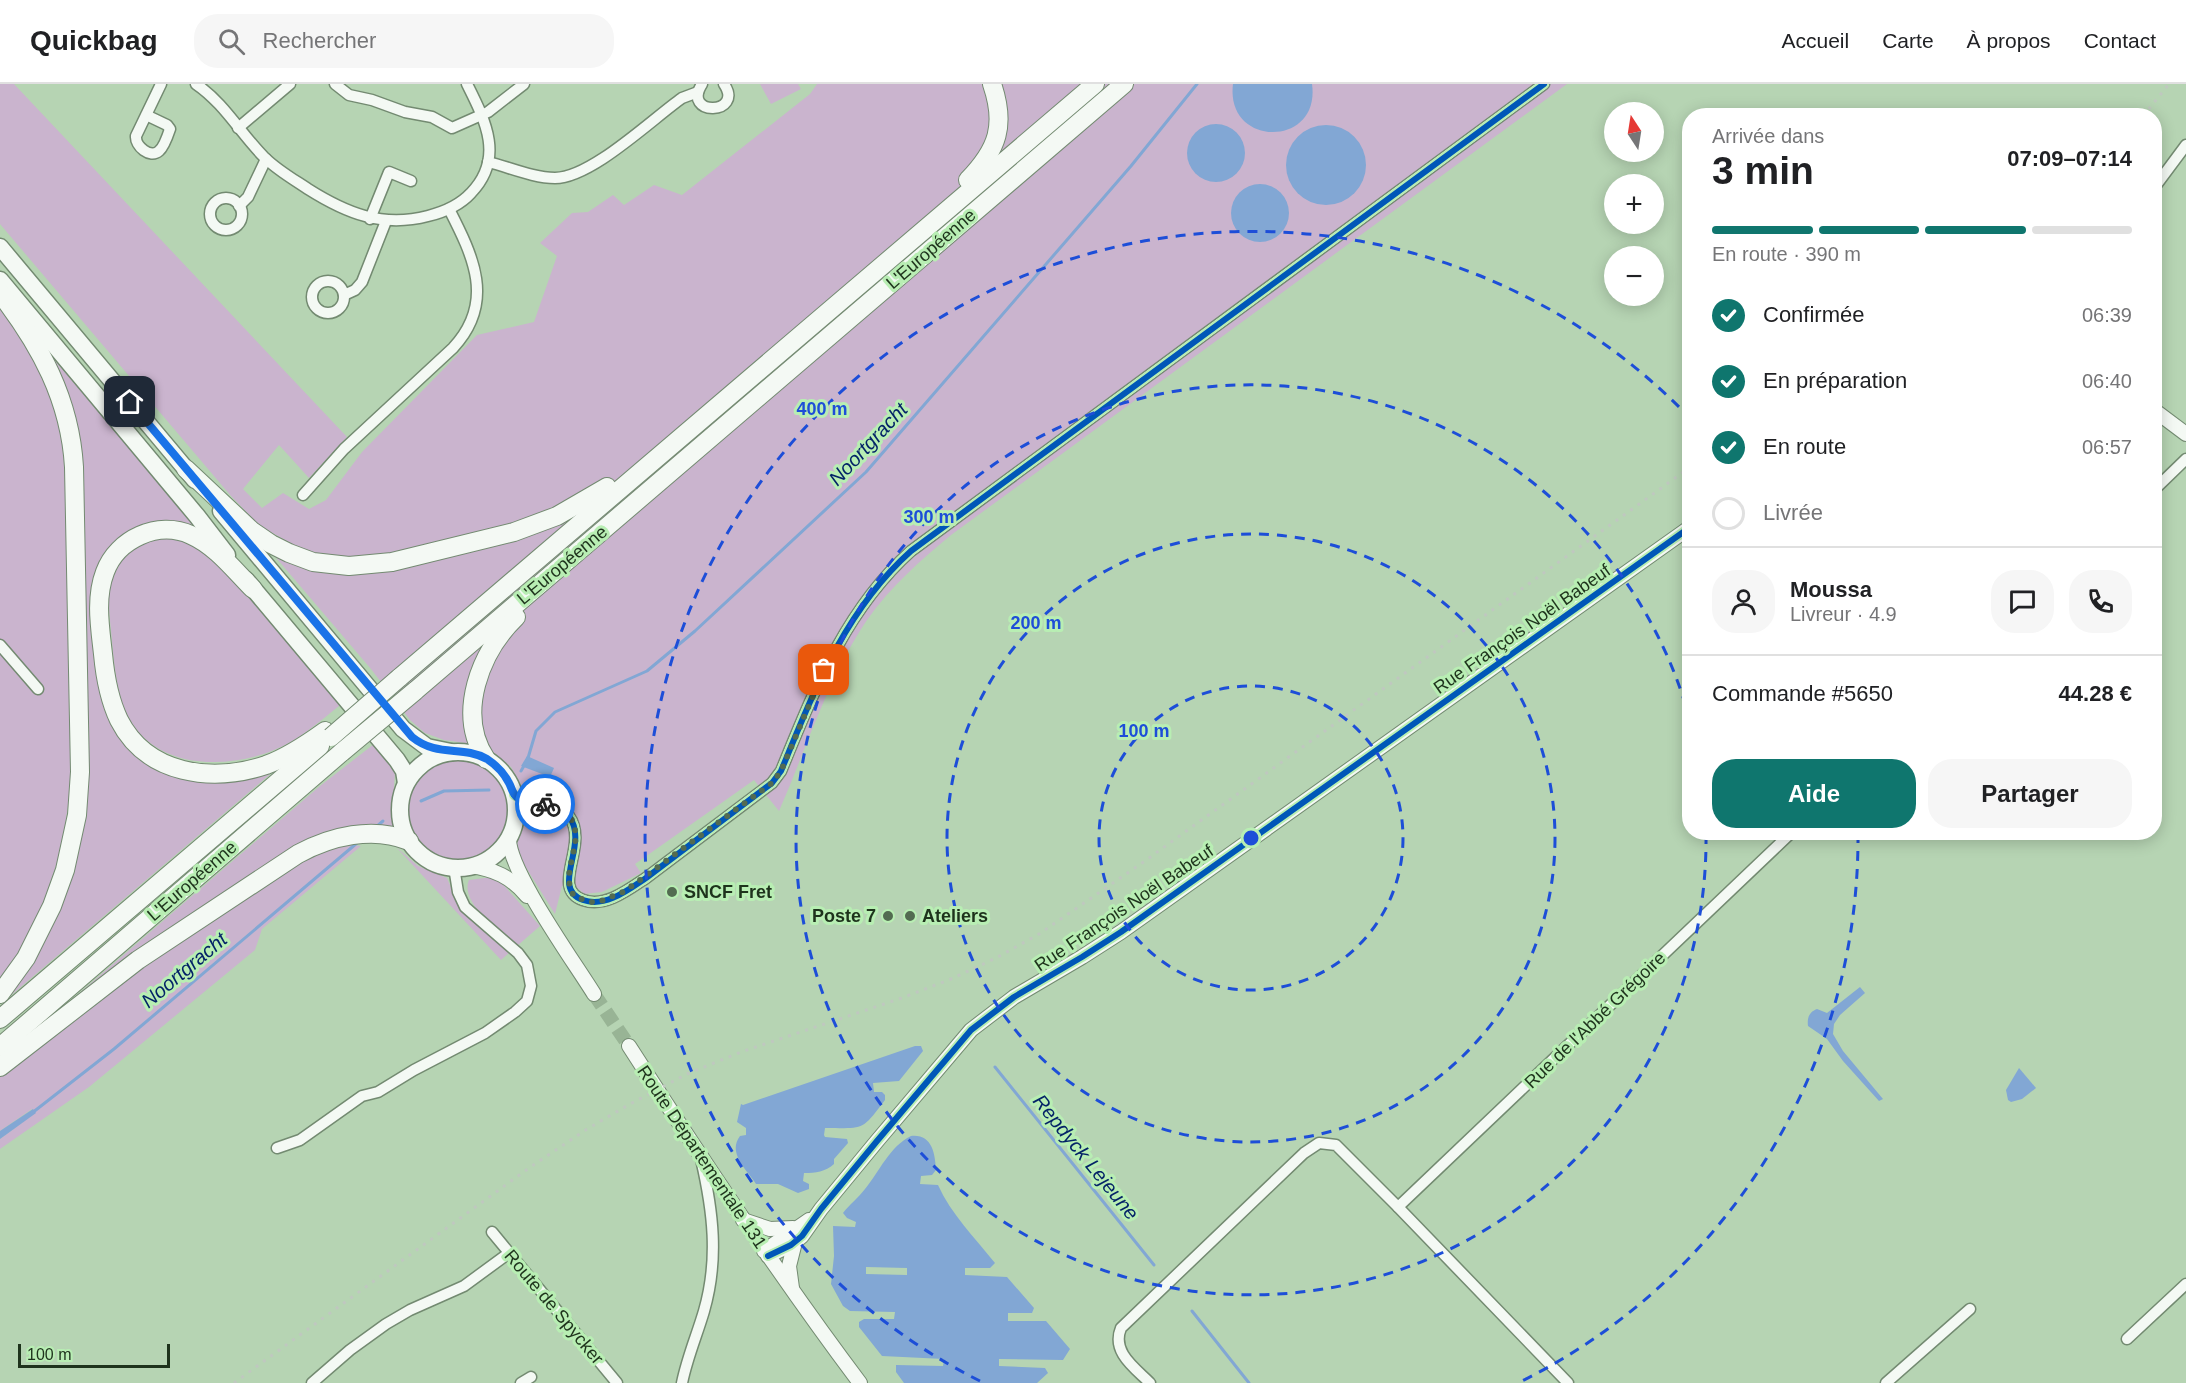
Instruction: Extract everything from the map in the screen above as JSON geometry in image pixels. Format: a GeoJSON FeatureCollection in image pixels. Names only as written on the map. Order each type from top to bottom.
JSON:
{"type":"FeatureCollection","features":[{"type":"Feature","properties":{"kind":"highway"},"geometry":{"type":"LineString","coordinates":[[845,297],[984,163],[994,145],[999,127],[998,106],[992,84]]}},
{"type":"Feature","properties":{"kind":"highway","name":"L'Européenne"},"geometry":{"type":"LineString","coordinates":[[0,1019],[328,734],[488,602],[1095,84]]}},
{"type":"Feature","properties":{"kind":"highway","name":"L'Européenne"},"geometry":{"type":"LineString","coordinates":[[0,1047],[1124,84]]}},
{"type":"Feature","properties":{"kind":"highway"},"geometry":{"type":"LineString","coordinates":[[0,293],[28,331],[49,367],[61,395],[70,435],[74,466],[80,772],[74,834],[60,887],[31,949],[0,994]]}},
{"type":"Feature","properties":{"kind":"highway"},"geometry":{"type":"LineString","coordinates":[[186,469],[252,531],[278,548],[319,563],[363,566],[406,559],[497,537],[557,516],[595,496],[698,422]]}},
{"type":"Feature","properties":{"kind":"highway"},"geometry":{"type":"LineString","coordinates":[[486,759],[475,737],[473,717],[477,686],[488,654],[504,629],[553,583],[608,525]]}},
{"type":"Feature","properties":{"kind":"highway"},"geometry":{"type":"LineString","coordinates":[[253,589],[212,548],[185,533],[164,530],[143,534],[120,549],[105,570],[99,605],[105,672],[111,700],[118,718],[133,741],[154,759],[179,770],[207,774],[237,772],[266,765],[328,734]]}},
{"type":"Feature","properties":{"kind":"highway"},"geometry":{"type":"LineString","coordinates":[[0,1067],[131,965],[249,885],[312,846],[350,835],[375,834],[409,841]]}},
{"type":"Feature","properties":{"kind":"main road"},"geometry":{"type":"LineString","coordinates":[[0,247],[403,729],[427,747],[451,752],[467,752],[486,759],[504,774],[514,795],[516,815],[509,837],[491,857],[462,867],[441,865],[418,851],[409,841],[403,828],[400,811],[406,783],[414,772],[424,762],[451,752]]}},
{"type":"Feature","properties":{"kind":"main road"},"geometry":{"type":"LineString","coordinates":[[0,280],[197,516],[253,589],[397,760],[404,771],[406,783]]}},
{"type":"Feature","properties":{"kind":"street"},"geometry":{"type":"LineString","coordinates":[[146,115],[161,84]]}},
{"type":"Feature","properties":{"kind":"street"},"geometry":{"type":"LineString","coordinates":[[196,84],[210,95],[266,159],[289,177],[350,213],[386,221],[417,218],[449,209],[462,202],[474,190],[484,174],[490,141],[482,115],[467,84]]}},
{"type":"Feature","properties":{"kind":"street"},"geometry":{"type":"LineString","coordinates":[[238,128],[290,84]]}},
{"type":"Feature","properties":{"kind":"street"},"geometry":{"type":"LineString","coordinates":[[335,84],[349,95],[372,100],[405,112],[432,117],[449,128],[461,126],[482,115],[524,84]]}},
{"type":"Feature","properties":{"kind":"street"},"geometry":{"type":"LineString","coordinates":[[700,88],[698,97],[702,105],[710,109],[718,108],[725,103],[727,98],[727,90],[723,84]]}},
{"type":"Feature","properties":{"kind":"street"},"geometry":{"type":"LineString","coordinates":[[514,795],[525,801],[553,805],[569,816],[576,838],[568,881],[572,892],[578,898],[593,903],[604,901],[646,878],[772,783],[781,771],[820,679],[846,630],[872,592],[906,556],[935,532],[1544,84]]}},
{"type":"Feature","properties":{"kind":"street"},"geometry":{"type":"LineString","coordinates":[[488,162],[546,177],[575,174],[594,165],[678,100],[700,88]]}},
{"type":"Feature","properties":{"kind":"street"},"geometry":{"type":"LineString","coordinates":[[2162,177],[2186,145]]}},
{"type":"Feature","properties":{"kind":"street"},"geometry":{"type":"LineString","coordinates":[[239,206],[248,197],[266,159]]}},
{"type":"Feature","properties":{"kind":"street"},"geometry":{"type":"LineString","coordinates":[[370,219],[389,172],[411,181]]}},
{"type":"Feature","properties":{"kind":"street"},"geometry":{"type":"LineString","coordinates":[[303,495],[337,457],[453,348],[465,331],[476,300],[477,276],[471,253],[449,209]]}},
{"type":"Feature","properties":{"kind":"street"},"geometry":{"type":"LineString","coordinates":[[344,296],[355,290],[362,282],[386,221]]}},
{"type":"Feature","properties":{"kind":"street"},"geometry":{"type":"LineString","coordinates":[[2162,416],[2186,434]]}},
{"type":"Feature","properties":{"kind":"street"},"geometry":{"type":"LineString","coordinates":[[2162,482],[2186,459]]}},
{"type":"Feature","properties":{"kind":"street","name":"Rue François Noël Babeuf"},"geometry":{"type":"LineString","coordinates":[[766,1254],[783,1250],[795,1242],[954,1048],[989,1015],[1138,920],[1682,533]]}},
{"type":"Feature","properties":{"kind":"street"},"geometry":{"type":"LineString","coordinates":[[0,645],[38,689]]}},
{"type":"Feature","properties":{"kind":"street"},"geometry":{"type":"LineString","coordinates":[[516,815],[526,807],[545,804]]}},
{"type":"Feature","properties":{"kind":"street"},"geometry":{"type":"LineString","coordinates":[[509,837],[510,851],[515,864],[546,919],[594,994]]}},
{"type":"Feature","properties":{"kind":"street","name":"Rue de l'Abbé Grégoire"},"geometry":{"type":"LineString","coordinates":[[1398,1207],[1784,840]]}},
{"type":"Feature","properties":{"kind":"street"},"geometry":{"type":"LineString","coordinates":[[277,1148],[300,1140],[363,1096],[378,1092],[414,1070],[485,1033],[527,1001],[531,986],[527,966],[518,953],[465,906],[458,892],[462,867],[485,868],[505,876],[518,886],[546,919]]}},
{"type":"Feature","properties":{"kind":"street","name":"Route Départementale 131"},"geometry":{"type":"LineString","coordinates":[[629,1046],[766,1254],[860,1383]]}},
{"type":"Feature","properties":{"kind":"street"},"geometry":{"type":"LineString","coordinates":[[1150,1383],[1122,1354],[1118,1339],[1121,1328],[1312,1147],[1324,1143],[1336,1145],[1568,1383]]}},
{"type":"Feature","properties":{"kind":"street"},"geometry":{"type":"LineString","coordinates":[[682,1383],[708,1298],[714,1262],[712,1215],[700,1156]]}},
{"type":"Feature","properties":{"kind":"street","name":"Rue François Noël Babeuf"},"geometry":{"type":"LineString","coordinates":[[766,1254],[821,1209]]}},
{"type":"Feature","properties":{"kind":"street"},"geometry":{"type":"LineString","coordinates":[[743,1220],[776,1230],[801,1226]]}},
{"type":"Feature","properties":{"kind":"street","name":"Route de Spycker"},"geometry":{"type":"LineString","coordinates":[[492,1232],[617,1383]]}},
{"type":"Feature","properties":{"kind":"street","name":"Rue François Noël Babeuf"},"geometry":{"type":"LineString","coordinates":[[793,1293],[789,1266],[795,1242]]}},
{"type":"Feature","properties":{"kind":"street"},"geometry":{"type":"LineString","coordinates":[[312,1383],[339,1358],[386,1324],[410,1310],[464,1286],[509,1253]]}},
{"type":"Feature","properties":{"kind":"street"},"geometry":{"type":"LineString","coordinates":[[2127,1339],[2186,1284]]}},
{"type":"Feature","properties":{"kind":"street"},"geometry":{"type":"LineString","coordinates":[[1886,1383],[1970,1309]]}},
{"type":"Feature","properties":{"kind":"street"},"geometry":{"type":"LineString","coordinates":[[520,1383],[531,1377]]}},
{"type":"Feature","properties":{"kind":"shaded area"},"geometry":{"type":"Polygon","coordinates":[[[0,84],[14,84],[347,437],[309,478],[279,445],[243,489],[262,508],[283,493],[309,509],[326,500],[362,452],[477,335],[534,322],[557,256],[540,243],[572,213],[588,212],[613,195],[624,205],[654,185],[682,195],[810,94],[817,84],[1567,84],[951,535],[917,565],[876,608],[853,642],[829,689],[779,811],[754,780],[635,864],[641,873],[602,892],[584,894],[579,889],[562,886],[555,914],[518,851],[517,843],[527,819],[525,792],[511,767],[486,746],[444,740],[425,733],[410,720],[371,669],[272,553],[308,553],[260,526],[231,496],[0,224],[0,84]]]}},
{"type":"Feature","properties":{"kind":"shaded area"},"geometry":{"type":"Polygon","coordinates":[[[760,84],[798,84],[801,89],[771,104],[760,84]]]}},
{"type":"Feature","properties":{"kind":"shaded area"},"geometry":{"type":"Polygon","coordinates":[[[0,299],[48,378],[67,460],[71,701],[70,793],[61,851],[43,904],[20,950],[0,981],[0,299]]]}},
{"type":"Feature","properties":{"kind":"shaded area"},"geometry":{"type":"Polygon","coordinates":[[[46,350],[198,529],[175,524],[108,555],[104,697],[156,768],[282,764],[9,997],[70,874],[79,511],[46,350]]]}},
{"type":"Feature","properties":{"kind":"shaded area"},"geometry":{"type":"Polygon","coordinates":[[[155,539],[176,539],[196,545],[214,560],[286,638],[341,703],[339,706],[292,741],[254,757],[232,761],[189,760],[169,754],[150,743],[135,728],[121,700],[110,622],[109,592],[113,573],[121,559],[139,546],[155,539]]]}},
{"type":"Feature","properties":{"kind":"shaded area"},"geometry":{"type":"Polygon","coordinates":[[[374,744],[395,771],[393,804],[395,826],[357,828],[48,1020],[320,786],[374,744]]]}},
{"type":"Feature","properties":{"kind":"shaded area"},"geometry":{"type":"Polygon","coordinates":[[[458,759],[477,763],[494,774],[505,791],[509,810],[505,829],[494,846],[477,857],[458,861],[439,857],[422,846],[411,829],[407,810],[411,791],[422,774],[439,763],[458,759]]]}},
{"type":"Feature","properties":{"kind":"shaded area"},"geometry":{"type":"Polygon","coordinates":[[[344,844],[361,846],[262,929],[255,950],[89,1087],[0,1149],[0,1139],[35,1113],[32,1109],[0,1131],[0,1077],[129,976],[288,867],[344,844]]]}},
{"type":"Feature","properties":{"kind":"shaded area"},"geometry":{"type":"Polygon","coordinates":[[[396,847],[418,866],[447,878],[459,903],[473,920],[511,951],[501,960],[396,847]]]}},
{"type":"Feature","properties":{"kind":"shaded area"},"geometry":{"type":"Polygon","coordinates":[[[492,877],[501,882],[540,926],[517,946],[484,917],[470,898],[469,880],[492,877]]]}},
{"type":"Feature","properties":{"kind":"water"},"geometry":{"type":"Polygon","coordinates":[[[1233,84],[1312,84],[1311,105],[1302,120],[1289,129],[1273,132],[1257,129],[1243,120],[1234,105],[1233,84]]]}},
{"type":"Feature","properties":{"kind":"water"},"geometry":{"type":"Polygon","coordinates":[[[1216,124],[1232,129],[1240,137],[1245,153],[1240,169],[1232,177],[1216,182],[1200,177],[1192,169],[1187,153],[1192,137],[1200,129],[1216,124]]]}},
{"type":"Feature","properties":{"kind":"water"},"geometry":{"type":"Polygon","coordinates":[[[1318,125],[1334,125],[1355,136],[1366,157],[1366,173],[1355,194],[1334,205],[1318,205],[1304,199],[1292,187],[1286,173],[1286,157],[1292,143],[1304,131],[1318,125]]]}},
{"type":"Feature","properties":{"kind":"water"},"geometry":{"type":"Polygon","coordinates":[[[1260,184],[1276,189],[1284,197],[1289,213],[1284,229],[1276,237],[1260,242],[1244,237],[1236,229],[1231,213],[1236,197],[1244,189],[1260,184]]]}},
{"type":"Feature","properties":{"kind":"water"},"geometry":{"type":"Polygon","coordinates":[[[527,756],[554,768],[550,777],[521,766],[527,756]]]}},
{"type":"Feature","properties":{"kind":"water"},"geometry":{"type":"Polygon","coordinates":[[[1860,987],[1865,993],[1840,1015],[1834,1024],[1833,1034],[1843,1051],[1883,1099],[1879,1101],[1843,1061],[1827,1039],[1808,1026],[1808,1018],[1812,1012],[1817,1009],[1827,1013],[1860,987]]]}},
{"type":"Feature","properties":{"kind":"water"},"geometry":{"type":"Polygon","coordinates":[[[915,1046],[921,1046],[923,1051],[899,1081],[873,1083],[874,1092],[882,1092],[885,1100],[866,1123],[855,1128],[825,1128],[825,1137],[847,1139],[848,1143],[834,1159],[831,1167],[820,1172],[804,1173],[803,1181],[809,1184],[809,1189],[798,1193],[778,1184],[756,1184],[737,1155],[737,1142],[740,1136],[746,1135],[746,1128],[737,1122],[741,1104],[915,1046]]]}},
{"type":"Feature","properties":{"kind":"water"},"geometry":{"type":"Polygon","coordinates":[[[2019,1068],[2036,1088],[2022,1099],[2011,1102],[2008,1100],[2006,1090],[2019,1068]]]}},
{"type":"Feature","properties":{"kind":"water"},"geometry":{"type":"Polygon","coordinates":[[[33,1109],[36,1113],[0,1139],[0,1131],[33,1109]]]}},
{"type":"Feature","properties":{"kind":"water"},"geometry":{"type":"Polygon","coordinates":[[[911,1136],[918,1136],[928,1141],[935,1157],[936,1170],[932,1175],[921,1176],[920,1184],[938,1185],[956,1216],[995,1263],[990,1268],[965,1268],[965,1275],[1007,1277],[1034,1308],[1032,1313],[1008,1313],[1008,1321],[1046,1321],[1070,1349],[1063,1360],[999,1359],[999,1366],[1045,1368],[1048,1373],[1037,1383],[904,1383],[896,1372],[896,1365],[943,1366],[944,1359],[882,1356],[859,1327],[859,1322],[864,1319],[894,1319],[895,1312],[850,1311],[843,1306],[831,1284],[834,1256],[833,1226],[855,1227],[856,1222],[847,1218],[843,1213],[904,1140],[911,1136]],[[866,1267],[866,1274],[907,1275],[907,1268],[866,1267]]]}},
{"type":"Feature","properties":{"kind":"waterway","name":"Noortgracht"},"geometry":{"type":"LineString","coordinates":[[528,758],[536,731],[555,712],[647,671],[695,631],[866,472],[1131,166],[1197,84]]}},
{"type":"Feature","properties":{"kind":"waterway","name":"Noortgracht"},"geometry":{"type":"LineString","coordinates":[[521,771],[525,764]]}},
{"type":"Feature","properties":{"kind":"waterway","name":"Noortgracht"},"geometry":{"type":"LineString","coordinates":[[421,801],[444,791],[489,790]]}},
{"type":"Feature","properties":{"kind":"waterway","name":"Noortgracht"},"geometry":{"type":"LineString","coordinates":[[376,827],[383,821]]}},
{"type":"Feature","properties":{"kind":"waterway","name":"Noortgracht"},"geometry":{"type":"LineString","coordinates":[[32,1113],[114,1049],[357,843]]}},
{"type":"Feature","properties":{"kind":"waterway","name":"Repdyck Lejeune"},"geometry":{"type":"LineString","coordinates":[[995,1067],[1154,1265]]}},
{"type":"Feature","properties":{"kind":"waterway","name":"Repdyck Lejeune"},"geometry":{"type":"LineString","coordinates":[[1192,1311],[1249,1383]]}},
{"type":"Feature","properties":{"kind":"tunnel"},"geometry":{"type":"LineString","coordinates":[[594,994],[629,1046]]}},
{"type":"Feature","properties":{"kind":"railway"},"geometry":{"type":"LineString","coordinates":[[2150,108],[2169,84]]}},
{"type":"Feature","properties":{"kind":"railway"},"geometry":{"type":"LineString","coordinates":[[234,1383],[529,1168],[587,1129],[630,1104],[687,1074],[741,1052],[899,999],[951,979],[1039,934],[1142,863],[1682,473]]}},
{"type":"Feature","properties":{"kind":"cycle path"},"geometry":{"type":"LineString","coordinates":[[514,795],[528,801],[557,807],[569,816],[574,827],[575,840],[569,876],[569,886],[573,894],[583,900],[600,902],[632,888],[772,783],[781,771],[819,682],[850,625],[867,599],[911,551],[1544,84]]}},
{"type":"Feature","properties":{"kind":"cycle path"},"geometry":{"type":"LineString","coordinates":[[768,1256],[791,1245],[802,1236],[821,1209],[971,1030],[1014,997],[1121,932],[1682,533]]}},
{"type":"Feature","properties":{"kind":"way so far"},"geometry":{"type":"LineString","coordinates":[[545,804],[556,806],[566,813],[575,829],[576,838],[568,881],[574,896],[593,903],[615,897],[646,878],[762,793],[772,783],[781,771],[824,670]]}},
{"type":"Feature","properties":{"kind":"place","name":"SNCF Fret"},"geometry":{"type":"Point","coordinates":[672,892]}},
{"type":"Feature","properties":{"kind":"place","name":"Poste 7"},"geometry":{"type":"Point","coordinates":[888,916]}},
{"type":"Feature","properties":{"kind":"place","name":"Ateliers"},"geometry":{"type":"Point","coordinates":[910,916]}},
{"type":"Feature","properties":{"kind":"route"},"geometry":{"type":"LineString","coordinates":[[130,402],[412,737],[432,748],[451,752],[467,752],[483,757],[502,771],[514,795],[525,801],[545,804]]}}]}
